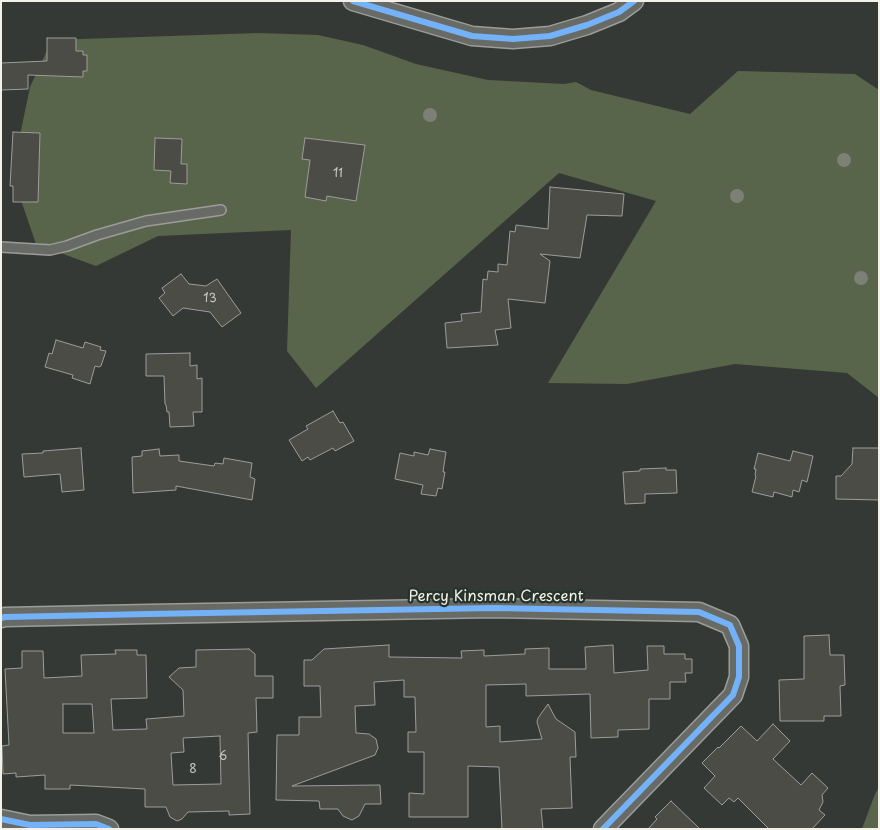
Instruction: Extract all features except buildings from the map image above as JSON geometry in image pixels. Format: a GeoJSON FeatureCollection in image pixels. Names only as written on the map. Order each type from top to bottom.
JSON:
{"type":"FeatureCollection","features":[{"type":"Feature","properties":{"kind":"street"},"geometry":{"type":"LineString","coordinates":[[353,1],[472,36],[513,40],[550,36],[587,25],[619,12],[634,1]]}},
{"type":"Feature","properties":{"kind":"street","name":"Percy Kinsman Crescent"},"geometry":{"type":"LineString","coordinates":[[1,618],[494,608],[700,612],[730,625],[739,646],[739,677],[733,694],[603,829]]}},
{"type":"Feature","properties":{"kind":"street"},"geometry":{"type":"LineString","coordinates":[[1,819],[30,825],[96,824],[109,829]]}},
{"type":"Feature","properties":{"kind":"lane"},"geometry":{"type":"LineString","coordinates":[[1,247],[50,250],[146,221],[221,210]]}},
{"type":"Feature","properties":{"kind":"green space"},"geometry":{"type":"Polygon","coordinates":[[[259,33],[318,35],[363,45],[416,64],[488,80],[564,84],[576,82],[591,90],[690,114],[738,71],[855,74],[879,90],[879,398],[847,373],[735,364],[627,384],[548,383],[656,201],[559,173],[316,388],[287,351],[291,230],[158,236],[96,266],[36,244],[12,174],[30,87],[52,40],[259,33]]]}},
{"type":"Feature","properties":{"kind":"green space"},"geometry":{"type":"Polygon","coordinates":[[[879,787],[879,829],[862,829],[875,794],[879,787]]]}},
{"type":"Feature","properties":{"kind":"cycle path"},"geometry":{"type":"LineString","coordinates":[[353,1],[472,36],[513,39],[550,36],[587,25],[619,12],[634,1]]}},
{"type":"Feature","properties":{"kind":"cycle path"},"geometry":{"type":"LineString","coordinates":[[1,618],[494,608],[699,612],[730,625],[739,646],[739,677],[733,695],[603,829]]}},
{"type":"Feature","properties":{"kind":"cycle path"},"geometry":{"type":"LineString","coordinates":[[1,819],[30,825],[96,824],[109,829]]}}]}
